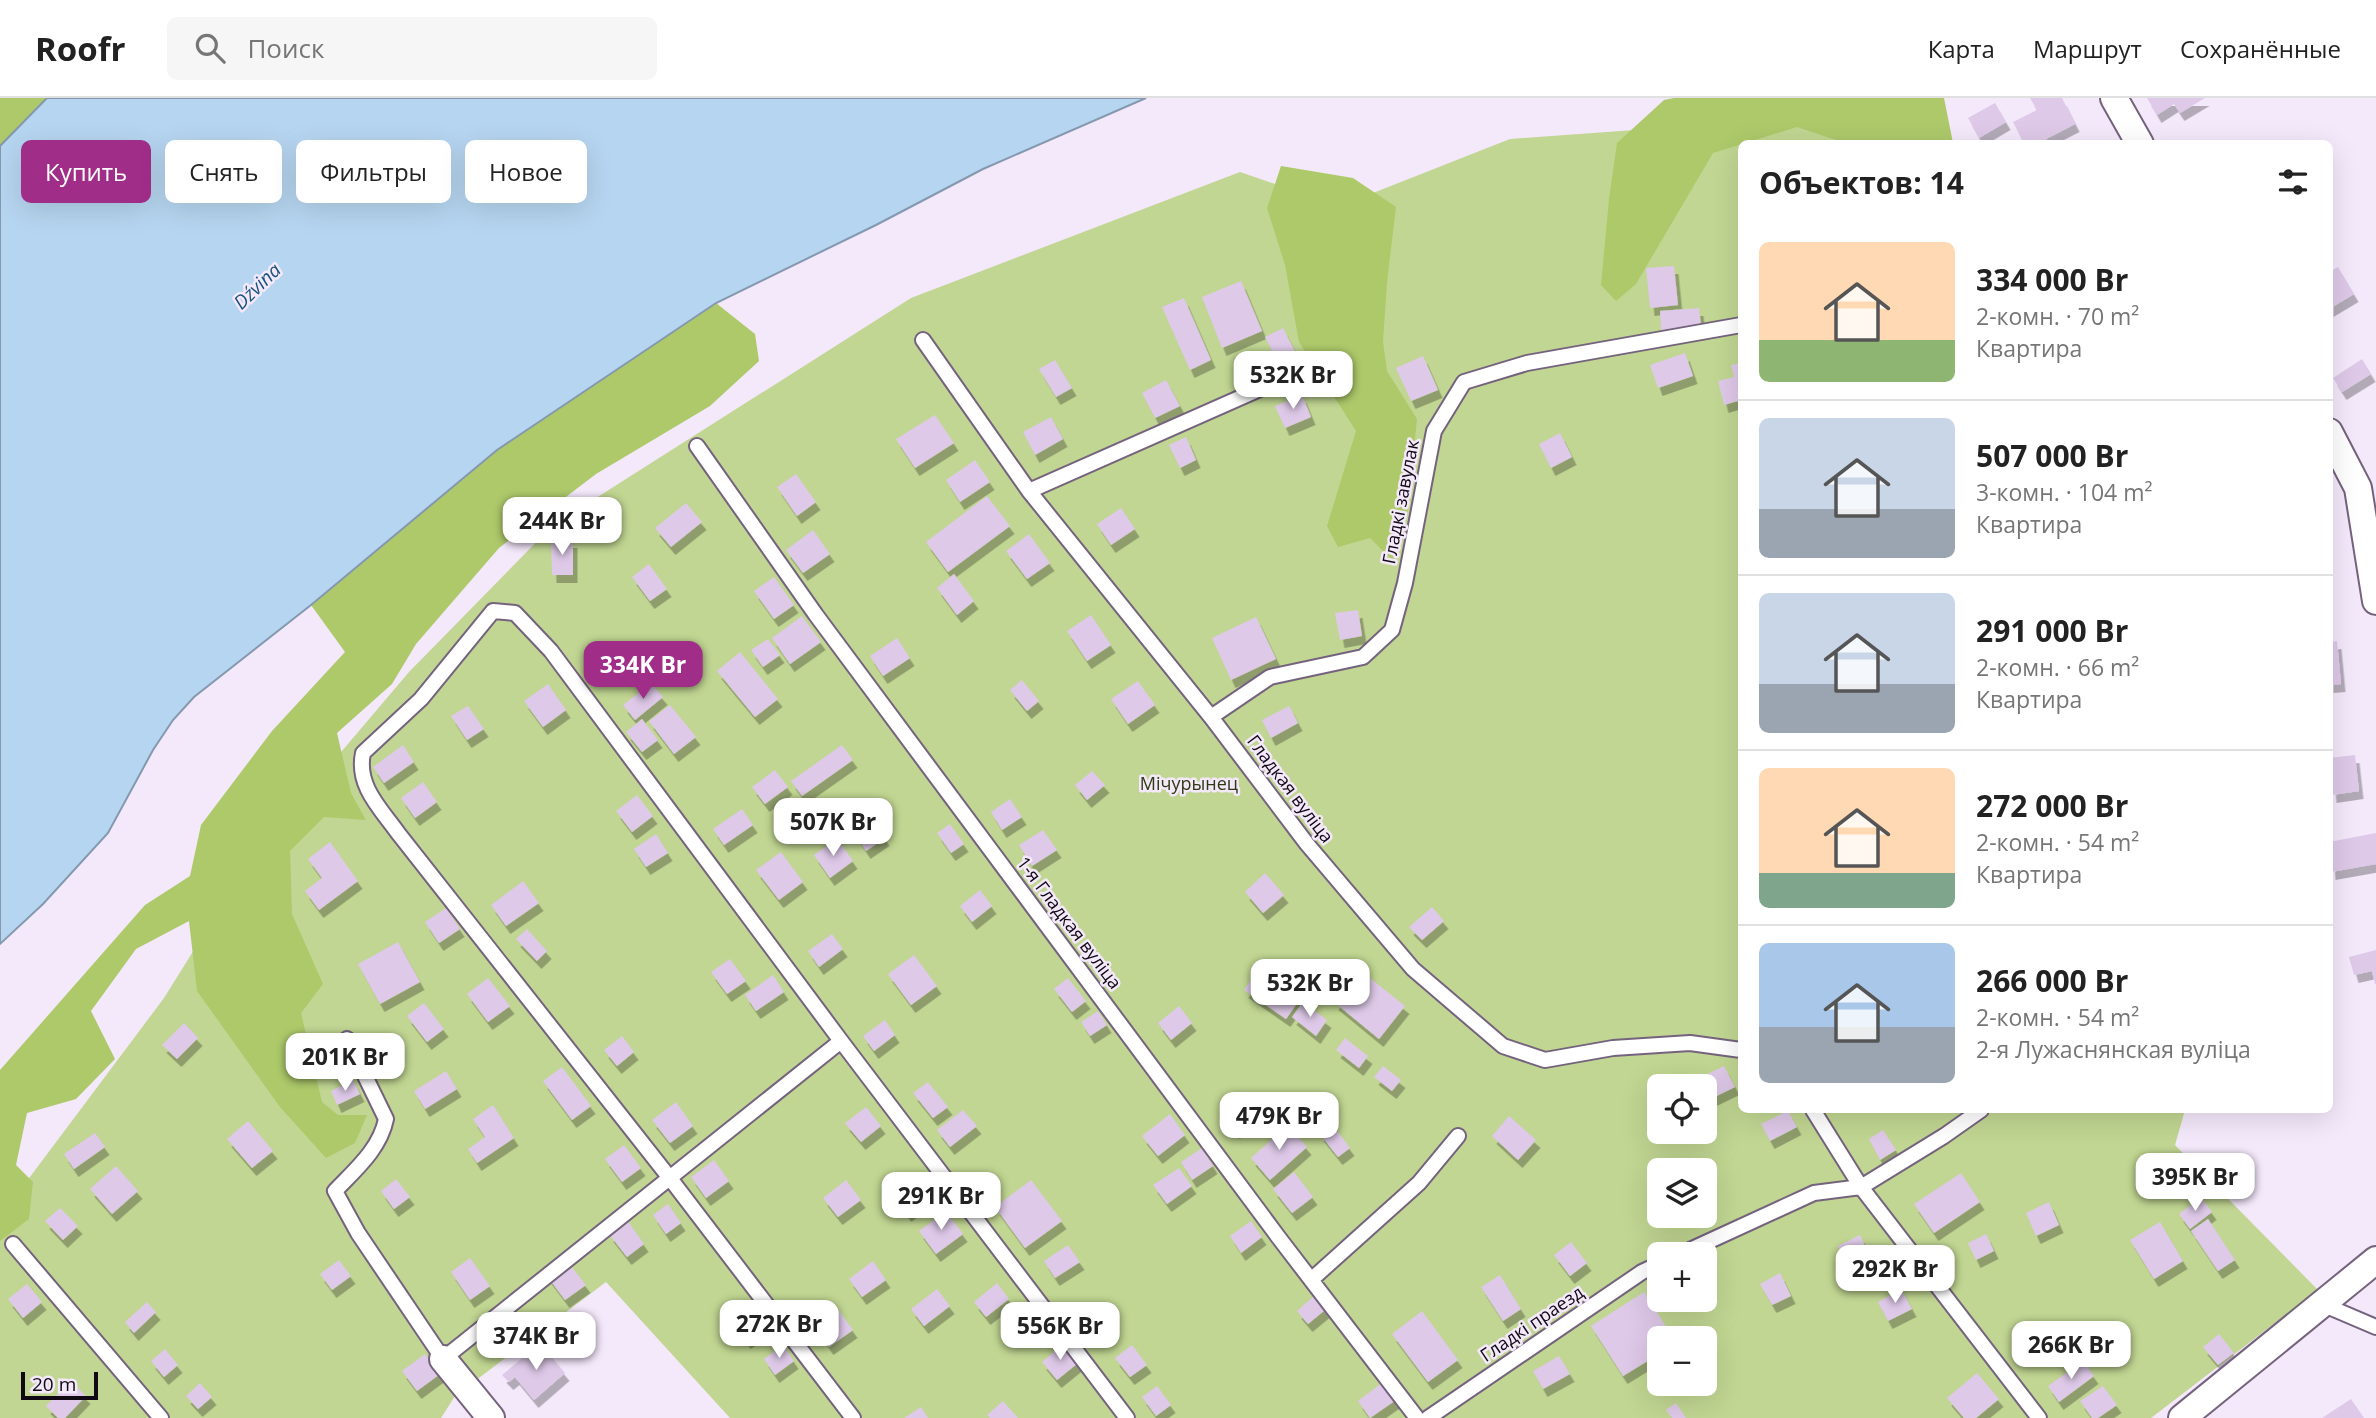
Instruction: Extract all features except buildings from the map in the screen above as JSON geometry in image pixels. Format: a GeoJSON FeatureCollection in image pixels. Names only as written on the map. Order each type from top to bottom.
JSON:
{"type":"FeatureCollection","features":[{"type":"Feature","properties":{"kind":"street"},"geometry":{"type":"LineString","coordinates":[[2114,98],[2138,140]]}},
{"type":"Feature","properties":{"kind":"street"},"geometry":{"type":"LineString","coordinates":[[2333,440],[2358,488],[2376,601]]}},
{"type":"Feature","properties":{"kind":"street"},"geometry":{"type":"LineString","coordinates":[[2182,1418],[2376,1260]]}},
{"type":"Feature","properties":{"kind":"street"},"geometry":{"type":"LineString","coordinates":[[443,1359],[491,1418]]}},
{"type":"Feature","properties":{"kind":"lane","name":"Гладкі завулак"},"geometry":{"type":"LineString","coordinates":[[1211,716],[1270,677],[1363,657],[1392,630],[1405,583],[1434,431],[1465,382],[1527,363],[1738,326]]}},
{"type":"Feature","properties":{"kind":"lane","name":"Гладкая вуліца"},"geometry":{"type":"LineString","coordinates":[[923,340],[1029,491],[1211,716],[1307,844],[1413,969],[1503,1046],[1545,1060],[1613,1048],[1690,1043],[1738,1050]]}},
{"type":"Feature","properties":{"kind":"lane"},"geometry":{"type":"LineString","coordinates":[[1029,491],[1296,373]]}},
{"type":"Feature","properties":{"kind":"lane","name":"1-я Гладкая вуліца"},"geometry":{"type":"LineString","coordinates":[[697,446],[825,626],[1311,1280],[1418,1418]]}},
{"type":"Feature","properties":{"kind":"lane"},"geometry":{"type":"LineString","coordinates":[[853,1418],[669,1177],[398,833],[365,786],[360,765],[363,754],[421,699],[493,611],[515,613],[551,651],[841,1041],[1127,1418]]}},
{"type":"Feature","properties":{"kind":"lane"},"geometry":{"type":"LineString","coordinates":[[347,1039],[386,1119],[384,1129],[372,1151],[335,1191],[358,1233],[443,1359],[841,1041]]}},
{"type":"Feature","properties":{"kind":"lane"},"geometry":{"type":"LineString","coordinates":[[1815,1113],[1861,1187],[2039,1418]]}},
{"type":"Feature","properties":{"kind":"lane"},"geometry":{"type":"LineString","coordinates":[[1707,1242],[1814,1193],[1861,1187],[1977,1113]]}},
{"type":"Feature","properties":{"kind":"lane"},"geometry":{"type":"LineString","coordinates":[[1311,1280],[1419,1184],[1458,1136]]}},
{"type":"Feature","properties":{"kind":"lane"},"geometry":{"type":"LineString","coordinates":[[13,1244],[161,1418]]}},
{"type":"Feature","properties":{"kind":"lane","name":"Гладкі праезд"},"geometry":{"type":"LineString","coordinates":[[1428,1418],[1647,1270]]}},
{"type":"Feature","properties":{"kind":"lane"},"geometry":{"type":"LineString","coordinates":[[2322,1304],[2376,1327]]}},
{"type":"Feature","properties":{"kind":"green space"},"geometry":{"type":"Polygon","coordinates":[[[0,98],[47,98],[0,146],[0,98]]]}},
{"type":"Feature","properties":{"kind":"green space"},"geometry":{"type":"Polygon","coordinates":[[[1944,98],[1952,140],[1836,140],[1797,127],[1755,140],[1738,140],[1738,145],[1713,153],[1636,284],[1616,301],[1601,285],[1617,143],[1664,100],[1944,98]]]}},
{"type":"Feature","properties":{"kind":"green space","name":"Мічурынец"},"geometry":{"type":"Polygon","coordinates":[[[1858,114],[1862,140],[1738,140],[1738,1113],[2184,1113],[2175,1145],[2318,1290],[2151,1418],[730,1418],[606,1282],[455,1396],[441,1418],[0,1418],[0,1217],[164,998],[252,857],[409,672],[552,526],[911,298],[1240,172],[1340,206],[1510,139],[1858,114]]]}},
{"type":"Feature","properties":{"kind":"green space"},"geometry":{"type":"Polygon","coordinates":[[[1281,166],[1353,178],[1396,207],[1383,342],[1387,371],[1417,419],[1407,516],[1393,561],[1370,538],[1338,547],[1327,526],[1356,431],[1299,342],[1285,265],[1267,208],[1281,166]]]}},
{"type":"Feature","properties":{"kind":"green space"},"geometry":{"type":"Polygon","coordinates":[[[716,303],[755,334],[759,361],[710,406],[596,474],[499,548],[416,644],[392,684],[337,733],[351,793],[366,820],[324,817],[290,851],[292,914],[323,984],[301,1013],[322,1102],[338,1115],[367,1115],[355,1143],[326,1158],[280,1107],[197,991],[189,921],[136,949],[91,1011],[115,1059],[76,1099],[27,1113],[16,1165],[33,1182],[29,1219],[0,1241],[0,1070],[145,905],[190,876],[201,825],[272,731],[345,652],[311,605],[497,450],[716,303]]]}},
{"type":"Feature","properties":{"kind":"water","name":"Dźvina"},"geometry":{"type":"Polygon","coordinates":[[[47,98],[1146,98],[983,169],[716,303],[497,450],[311,605],[194,697],[173,720],[153,750],[108,833],[43,904],[0,944],[0,146],[47,98]]]}}]}
